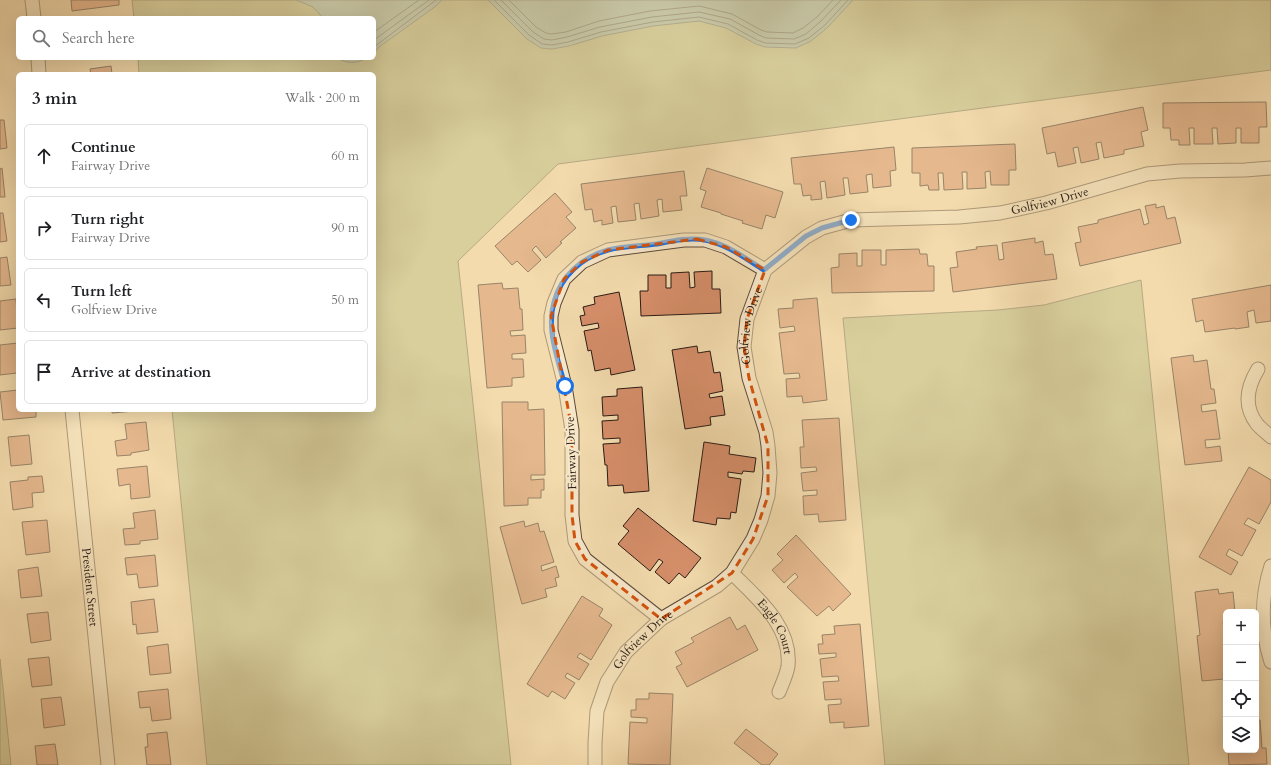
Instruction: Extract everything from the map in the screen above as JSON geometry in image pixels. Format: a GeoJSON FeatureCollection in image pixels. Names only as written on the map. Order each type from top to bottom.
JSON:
{"type":"FeatureCollection","features":[{"type":"Feature","properties":{"kind":"street"},"geometry":{"type":"LineString","coordinates":[[32,0],[34,16]]}},
{"type":"Feature","properties":{"kind":"street"},"geometry":{"type":"LineString","coordinates":[[38,60],[39,72]]}},
{"type":"Feature","properties":{"kind":"street","name":"Golfview Drive"},"geometry":{"type":"LineString","coordinates":[[595,765],[597,711],[607,682],[626,652],[661,619],[717,586],[732,573],[753,538],[761,520],[768,496],[770,472],[766,432],[749,378],[744,347],[747,319],[764,270],[806,236],[822,228],[851,220],[959,217],[1000,213],[1046,203],[1147,174],[1180,171],[1271,168]]}},
{"type":"Feature","properties":{"kind":"street","name":"Fairway Drive"},"geometry":{"type":"LineString","coordinates":[[661,619],[585,559],[575,541],[572,515],[572,430],[565,386],[552,330],[551,316],[554,303],[564,279],[582,262],[608,250],[684,240],[705,240],[726,247],[764,270]]}},
{"type":"Feature","properties":{"kind":"street"},"geometry":{"type":"LineString","coordinates":[[1258,369],[1251,379],[1248,394],[1249,410],[1257,424],[1271,437]]}},
{"type":"Feature","properties":{"kind":"street","name":"President Street"},"geometry":{"type":"LineString","coordinates":[[72,412],[108,765]]}},
{"type":"Feature","properties":{"kind":"street"},"geometry":{"type":"LineString","coordinates":[[1271,566],[1265,590],[1264,602],[1264,628],[1271,662]]}},
{"type":"Feature","properties":{"kind":"street","name":"Eagle Court"},"geometry":{"type":"LineString","coordinates":[[732,573],[769,611],[782,631],[787,648],[788,666],[779,692]]}},
{"type":"Feature","properties":{"kind":"highlighted area"},"geometry":{"type":"Polygon","coordinates":[[[697,239],[726,247],[765,270],[747,319],[744,347],[749,378],[768,446],[768,496],[753,539],[732,573],[661,619],[585,559],[575,541],[572,515],[572,430],[551,316],[564,279],[582,262],[595,255],[608,250],[697,239]]]}},
{"type":"Feature","properties":{"kind":"green space"},"geometry":{"type":"Polygon","coordinates":[[[132,0],[1271,0],[1271,70],[558,164],[458,261],[511,765],[207,765],[172,412],[376,412],[376,72],[139,72],[138,60],[376,60],[376,16],[134,16],[132,0]]]}},
{"type":"Feature","properties":{"kind":"green space"},"geometry":{"type":"Polygon","coordinates":[[[1141,280],[1189,765],[885,765],[843,318],[998,310],[1044,305],[1141,280]]]}},
{"type":"Feature","properties":{"kind":"green space"},"geometry":{"type":"Polygon","coordinates":[[[0,659],[11,765],[0,765],[0,659]]]}},
{"type":"Feature","properties":{"kind":"water"},"geometry":{"type":"Polygon","coordinates":[[[296,0],[442,0],[376,51],[376,16],[321,16],[313,7],[296,0]]]}},
{"type":"Feature","properties":{"kind":"water"},"geometry":{"type":"Polygon","coordinates":[[[488,0],[853,0],[827,28],[811,41],[796,48],[765,47],[756,44],[726,28],[699,21],[653,26],[602,36],[569,46],[552,49],[541,48],[527,39],[488,0]]]}},
{"type":"Feature","properties":{"kind":"water"},"geometry":{"type":"Polygon","coordinates":[[[342,60],[362,60],[352,62],[342,60]]]}},
{"type":"Feature","properties":{"kind":"building"},"geometry":{"type":"Polygon","coordinates":[[[71,0],[119,0],[119,5],[72,11],[71,0]]]}},
{"type":"Feature","properties":{"kind":"building"},"geometry":{"type":"Polygon","coordinates":[[[111,66],[112,72],[91,72],[90,69],[111,66]]]}},
{"type":"Feature","properties":{"kind":"building"},"geometry":{"type":"Polygon","coordinates":[[[1266,102],[1267,127],[1259,127],[1259,143],[1241,143],[1241,128],[1236,128],[1236,143],[1218,144],[1217,128],[1212,128],[1213,144],[1194,144],[1194,128],[1189,128],[1190,145],[1179,145],[1179,140],[1171,140],[1170,128],[1163,128],[1163,103],[1266,102]]]}},
{"type":"Feature","properties":{"kind":"building"},"geometry":{"type":"Polygon","coordinates":[[[1143,107],[1148,130],[1141,132],[1144,146],[1124,150],[1124,154],[1104,158],[1101,142],[1096,143],[1099,159],[1081,163],[1078,147],[1073,148],[1076,163],[1058,167],[1055,152],[1047,154],[1042,128],[1143,107]]]}},
{"type":"Feature","properties":{"kind":"building"},"geometry":{"type":"Polygon","coordinates":[[[0,120],[4,120],[7,148],[0,149],[0,120]]]}},
{"type":"Feature","properties":{"kind":"building"},"geometry":{"type":"Polygon","coordinates":[[[1015,144],[1016,170],[1009,170],[1009,185],[991,185],[990,171],[985,172],[986,188],[967,189],[967,172],[962,172],[963,189],[944,190],[943,173],[938,173],[939,190],[929,190],[928,185],[920,186],[920,173],[912,173],[912,148],[1015,144]]]}},
{"type":"Feature","properties":{"kind":"building"},"geometry":{"type":"Polygon","coordinates":[[[894,147],[896,170],[890,171],[891,186],[873,188],[872,174],[866,175],[868,192],[850,194],[848,178],[843,178],[845,195],[827,198],[825,181],[820,182],[822,199],[811,200],[811,195],[803,196],[801,184],[794,184],[791,158],[894,147]]]}},
{"type":"Feature","properties":{"kind":"building"},"geometry":{"type":"Polygon","coordinates":[[[2,168],[5,197],[0,197],[0,169],[2,168]]]}},
{"type":"Feature","properties":{"kind":"building"},"geometry":{"type":"Polygon","coordinates":[[[707,168],[783,192],[775,218],[766,215],[762,229],[701,207],[706,191],[700,189],[707,168]]]}},
{"type":"Feature","properties":{"kind":"building"},"geometry":{"type":"Polygon","coordinates":[[[684,171],[687,196],[680,196],[682,210],[663,212],[662,199],[657,200],[659,216],[641,219],[639,203],[634,204],[636,220],[618,222],[616,206],[611,207],[613,223],[602,225],[602,220],[594,222],[592,209],[585,210],[581,184],[684,171]]]}},
{"type":"Feature","properties":{"kind":"building"},"geometry":{"type":"Polygon","coordinates":[[[555,193],[572,212],[566,217],[576,228],[560,242],[562,243],[546,258],[536,246],[532,250],[541,260],[528,272],[517,261],[512,265],[495,246],[555,193]]]}},
{"type":"Feature","properties":{"kind":"building"},"geometry":{"type":"Polygon","coordinates":[[[1156,204],[1156,208],[1164,206],[1167,219],[1175,217],[1181,243],[1080,266],[1075,243],[1081,242],[1078,227],[1098,223],[1098,220],[1140,209],[1144,225],[1149,223],[1145,206],[1156,204]]]}},
{"type":"Feature","properties":{"kind":"building"},"geometry":{"type":"Polygon","coordinates":[[[0,213],[3,213],[7,241],[0,242],[0,213]]]}},
{"type":"Feature","properties":{"kind":"building"},"geometry":{"type":"Polygon","coordinates":[[[1035,238],[1035,243],[1043,241],[1045,255],[1053,254],[1057,279],[953,292],[950,268],[958,267],[956,252],[977,249],[976,247],[997,245],[999,260],[1004,259],[1002,243],[1035,238]]]}},
{"type":"Feature","properties":{"kind":"building"},"geometry":{"type":"Polygon","coordinates":[[[919,249],[920,254],[927,254],[928,266],[934,266],[934,291],[832,293],[831,268],[839,267],[839,254],[857,253],[857,266],[862,266],[862,250],[881,250],[881,265],[886,265],[886,250],[919,249]]]}},
{"type":"Feature","properties":{"kind":"building"},"geometry":{"type":"Polygon","coordinates":[[[7,257],[11,285],[0,286],[0,258],[7,257]]]}},
{"type":"Feature","properties":{"kind":"building"},"geometry":{"type":"Polygon","coordinates":[[[712,271],[712,289],[720,289],[721,313],[641,316],[640,291],[648,291],[648,275],[666,275],[666,288],[671,288],[671,273],[689,272],[690,288],[695,287],[694,272],[712,271]]]}},
{"type":"Feature","properties":{"kind":"building"},"geometry":{"type":"Polygon","coordinates":[[[502,283],[503,289],[518,288],[520,309],[522,309],[523,330],[510,331],[511,336],[525,335],[526,353],[512,354],[512,359],[523,359],[524,377],[512,378],[512,386],[487,388],[478,285],[502,283]]]}},
{"type":"Feature","properties":{"kind":"building"},"geometry":{"type":"Polygon","coordinates":[[[1271,285],[1271,321],[1256,323],[1254,310],[1247,312],[1249,327],[1205,332],[1203,320],[1196,322],[1192,299],[1271,285]]]}},
{"type":"Feature","properties":{"kind":"building"},"geometry":{"type":"Polygon","coordinates":[[[619,292],[635,370],[611,375],[610,368],[595,371],[591,350],[588,351],[584,331],[599,328],[598,323],[582,326],[580,316],[585,315],[583,307],[595,304],[594,297],[619,292]]]}},
{"type":"Feature","properties":{"kind":"building"},"geometry":{"type":"Polygon","coordinates":[[[817,298],[827,400],[803,403],[802,396],[787,397],[786,379],[800,378],[799,373],[784,374],[779,333],[795,331],[794,326],[780,328],[778,309],[793,308],[793,300],[817,298]]]}},
{"type":"Feature","properties":{"kind":"building"},"geometry":{"type":"Polygon","coordinates":[[[16,299],[16,328],[0,330],[0,301],[16,299]]]}},
{"type":"Feature","properties":{"kind":"building"},"geometry":{"type":"Polygon","coordinates":[[[16,343],[16,373],[0,375],[0,345],[16,343]]]}},
{"type":"Feature","properties":{"kind":"building"},"geometry":{"type":"Polygon","coordinates":[[[697,346],[698,353],[710,351],[714,373],[720,372],[723,391],[709,394],[710,398],[722,396],[725,415],[710,417],[711,425],[685,429],[672,350],[697,346]]]}},
{"type":"Feature","properties":{"kind":"building"},"geometry":{"type":"Polygon","coordinates":[[[1193,355],[1194,362],[1207,360],[1211,389],[1214,389],[1216,403],[1201,405],[1202,412],[1216,410],[1220,439],[1205,440],[1206,448],[1220,446],[1222,461],[1185,465],[1171,358],[1193,355]]]}},
{"type":"Feature","properties":{"kind":"building"},"geometry":{"type":"Polygon","coordinates":[[[642,387],[649,491],[624,493],[623,485],[608,486],[607,465],[605,465],[603,444],[620,443],[620,438],[603,439],[602,421],[618,420],[618,415],[603,416],[602,397],[617,396],[617,389],[642,387]]]}},
{"type":"Feature","properties":{"kind":"building"},"geometry":{"type":"Polygon","coordinates":[[[16,390],[16,412],[36,412],[36,417],[3,420],[0,392],[16,390]]]}},
{"type":"Feature","properties":{"kind":"building"},"geometry":{"type":"Polygon","coordinates":[[[502,402],[528,402],[528,410],[544,409],[545,475],[531,475],[531,480],[544,479],[544,490],[541,490],[541,498],[528,498],[528,505],[504,506],[502,402]]]}},
{"type":"Feature","properties":{"kind":"building"},"geometry":{"type":"Polygon","coordinates":[[[839,418],[846,520],[819,522],[818,514],[804,515],[803,496],[817,495],[817,490],[803,491],[801,473],[817,471],[816,467],[801,468],[800,447],[804,447],[802,420],[839,418]]]}},
{"type":"Feature","properties":{"kind":"building"},"geometry":{"type":"Polygon","coordinates":[[[146,422],[149,450],[131,453],[131,455],[117,456],[115,441],[127,439],[125,424],[146,422]]]}},
{"type":"Feature","properties":{"kind":"building"},"geometry":{"type":"Polygon","coordinates":[[[29,435],[32,464],[11,466],[8,437],[29,435]]]}},
{"type":"Feature","properties":{"kind":"building"},"geometry":{"type":"Polygon","coordinates":[[[704,442],[730,446],[729,454],[756,458],[754,472],[743,471],[742,474],[728,472],[728,477],[741,479],[736,513],[731,512],[730,519],[717,518],[716,525],[693,521],[704,442]]]}},
{"type":"Feature","properties":{"kind":"building"},"geometry":{"type":"Polygon","coordinates":[[[147,466],[150,497],[131,499],[130,484],[119,486],[117,469],[147,466]]]}},
{"type":"Feature","properties":{"kind":"building"},"geometry":{"type":"Polygon","coordinates":[[[1249,467],[1271,480],[1271,502],[1259,524],[1248,518],[1244,524],[1256,530],[1242,556],[1229,549],[1226,555],[1238,562],[1231,575],[1199,557],[1249,467]]]}},
{"type":"Feature","properties":{"kind":"building"},"geometry":{"type":"Polygon","coordinates":[[[42,476],[44,492],[32,493],[33,507],[13,510],[10,482],[28,480],[28,477],[42,476]]]}},
{"type":"Feature","properties":{"kind":"building"},"geometry":{"type":"Polygon","coordinates":[[[638,508],[701,558],[685,578],[679,573],[669,584],[655,572],[663,562],[659,559],[650,571],[618,544],[629,531],[623,526],[638,508]]]}},
{"type":"Feature","properties":{"kind":"building"},"geometry":{"type":"Polygon","coordinates":[[[155,510],[158,539],[140,541],[140,544],[125,545],[123,529],[135,528],[133,513],[155,510]]]}},
{"type":"Feature","properties":{"kind":"building"},"geometry":{"type":"Polygon","coordinates":[[[47,520],[50,552],[26,555],[22,522],[47,520]]]}},
{"type":"Feature","properties":{"kind":"building"},"geometry":{"type":"Polygon","coordinates":[[[524,521],[525,527],[538,523],[540,532],[544,531],[554,562],[541,566],[542,571],[556,566],[559,577],[555,578],[557,586],[545,589],[547,597],[522,604],[500,527],[524,521]]]}},
{"type":"Feature","properties":{"kind":"building"},"geometry":{"type":"Polygon","coordinates":[[[796,535],[851,594],[833,611],[829,606],[817,616],[787,587],[798,577],[795,573],[784,583],[772,570],[783,560],[777,554],[796,535]]]}},
{"type":"Feature","properties":{"kind":"building"},"geometry":{"type":"Polygon","coordinates":[[[155,555],[158,586],[139,588],[137,574],[127,575],[125,558],[155,555]]]}},
{"type":"Feature","properties":{"kind":"building"},"geometry":{"type":"Polygon","coordinates":[[[38,567],[42,596],[21,598],[18,570],[38,567]]]}},
{"type":"Feature","properties":{"kind":"building"},"geometry":{"type":"Polygon","coordinates":[[[1218,589],[1219,594],[1233,592],[1235,609],[1223,609],[1223,679],[1202,681],[1197,636],[1200,635],[1195,592],[1218,589]]]}},
{"type":"Feature","properties":{"kind":"building"},"geometry":{"type":"Polygon","coordinates":[[[582,596],[603,609],[599,616],[612,625],[591,660],[580,653],[577,657],[589,664],[579,680],[567,673],[565,677],[575,683],[565,699],[552,691],[548,697],[527,684],[582,596]]]}},
{"type":"Feature","properties":{"kind":"building"},"geometry":{"type":"Polygon","coordinates":[[[154,599],[158,632],[137,634],[136,624],[133,625],[131,602],[154,599]]]}},
{"type":"Feature","properties":{"kind":"building"},"geometry":{"type":"Polygon","coordinates":[[[48,612],[51,640],[31,643],[27,614],[48,612]]]}},
{"type":"Feature","properties":{"kind":"building"},"geometry":{"type":"Polygon","coordinates":[[[730,617],[737,630],[745,625],[758,650],[687,687],[676,667],[682,664],[675,652],[694,642],[691,638],[730,617]]]}},
{"type":"Feature","properties":{"kind":"building"},"geometry":{"type":"Polygon","coordinates":[[[860,624],[869,726],[844,728],[844,722],[830,723],[828,705],[841,704],[841,699],[825,700],[823,682],[839,681],[838,676],[822,677],[820,659],[836,657],[836,653],[819,654],[818,644],[823,644],[822,635],[835,634],[834,626],[860,624]]]}},
{"type":"Feature","properties":{"kind":"building"},"geometry":{"type":"Polygon","coordinates":[[[168,644],[171,673],[150,675],[147,647],[168,644]]]}},
{"type":"Feature","properties":{"kind":"building"},"geometry":{"type":"Polygon","coordinates":[[[49,657],[52,685],[32,687],[28,659],[49,657]]]}},
{"type":"Feature","properties":{"kind":"building"},"geometry":{"type":"Polygon","coordinates":[[[168,689],[171,719],[152,721],[150,707],[140,708],[138,692],[168,689]]]}},
{"type":"Feature","properties":{"kind":"building"},"geometry":{"type":"Polygon","coordinates":[[[649,693],[673,694],[670,765],[628,764],[630,722],[647,723],[647,718],[631,717],[631,710],[636,710],[636,699],[649,699],[649,693]]]}},
{"type":"Feature","properties":{"kind":"building"},"geometry":{"type":"Polygon","coordinates":[[[61,697],[65,725],[44,728],[41,699],[61,697]]]}},
{"type":"Feature","properties":{"kind":"building"},"geometry":{"type":"Polygon","coordinates":[[[1260,720],[1262,748],[1266,748],[1267,764],[1229,765],[1228,753],[1259,753],[1260,720]]]}},
{"type":"Feature","properties":{"kind":"building"},"geometry":{"type":"Polygon","coordinates":[[[746,729],[778,754],[769,765],[762,765],[734,743],[746,729]]]}},
{"type":"Feature","properties":{"kind":"building"},"geometry":{"type":"Polygon","coordinates":[[[167,732],[171,765],[147,765],[145,747],[148,747],[147,734],[167,732]]]}},
{"type":"Feature","properties":{"kind":"building"},"geometry":{"type":"Polygon","coordinates":[[[55,744],[58,765],[37,765],[35,746],[55,744]]]}},
{"type":"Feature","properties":{"kind":"route"},"geometry":{"type":"LineString","coordinates":[[565,386],[552,330],[551,316],[556,294],[564,279],[582,262],[608,250],[697,239],[719,243],[764,270],[806,236],[822,228],[851,220]]}}]}
